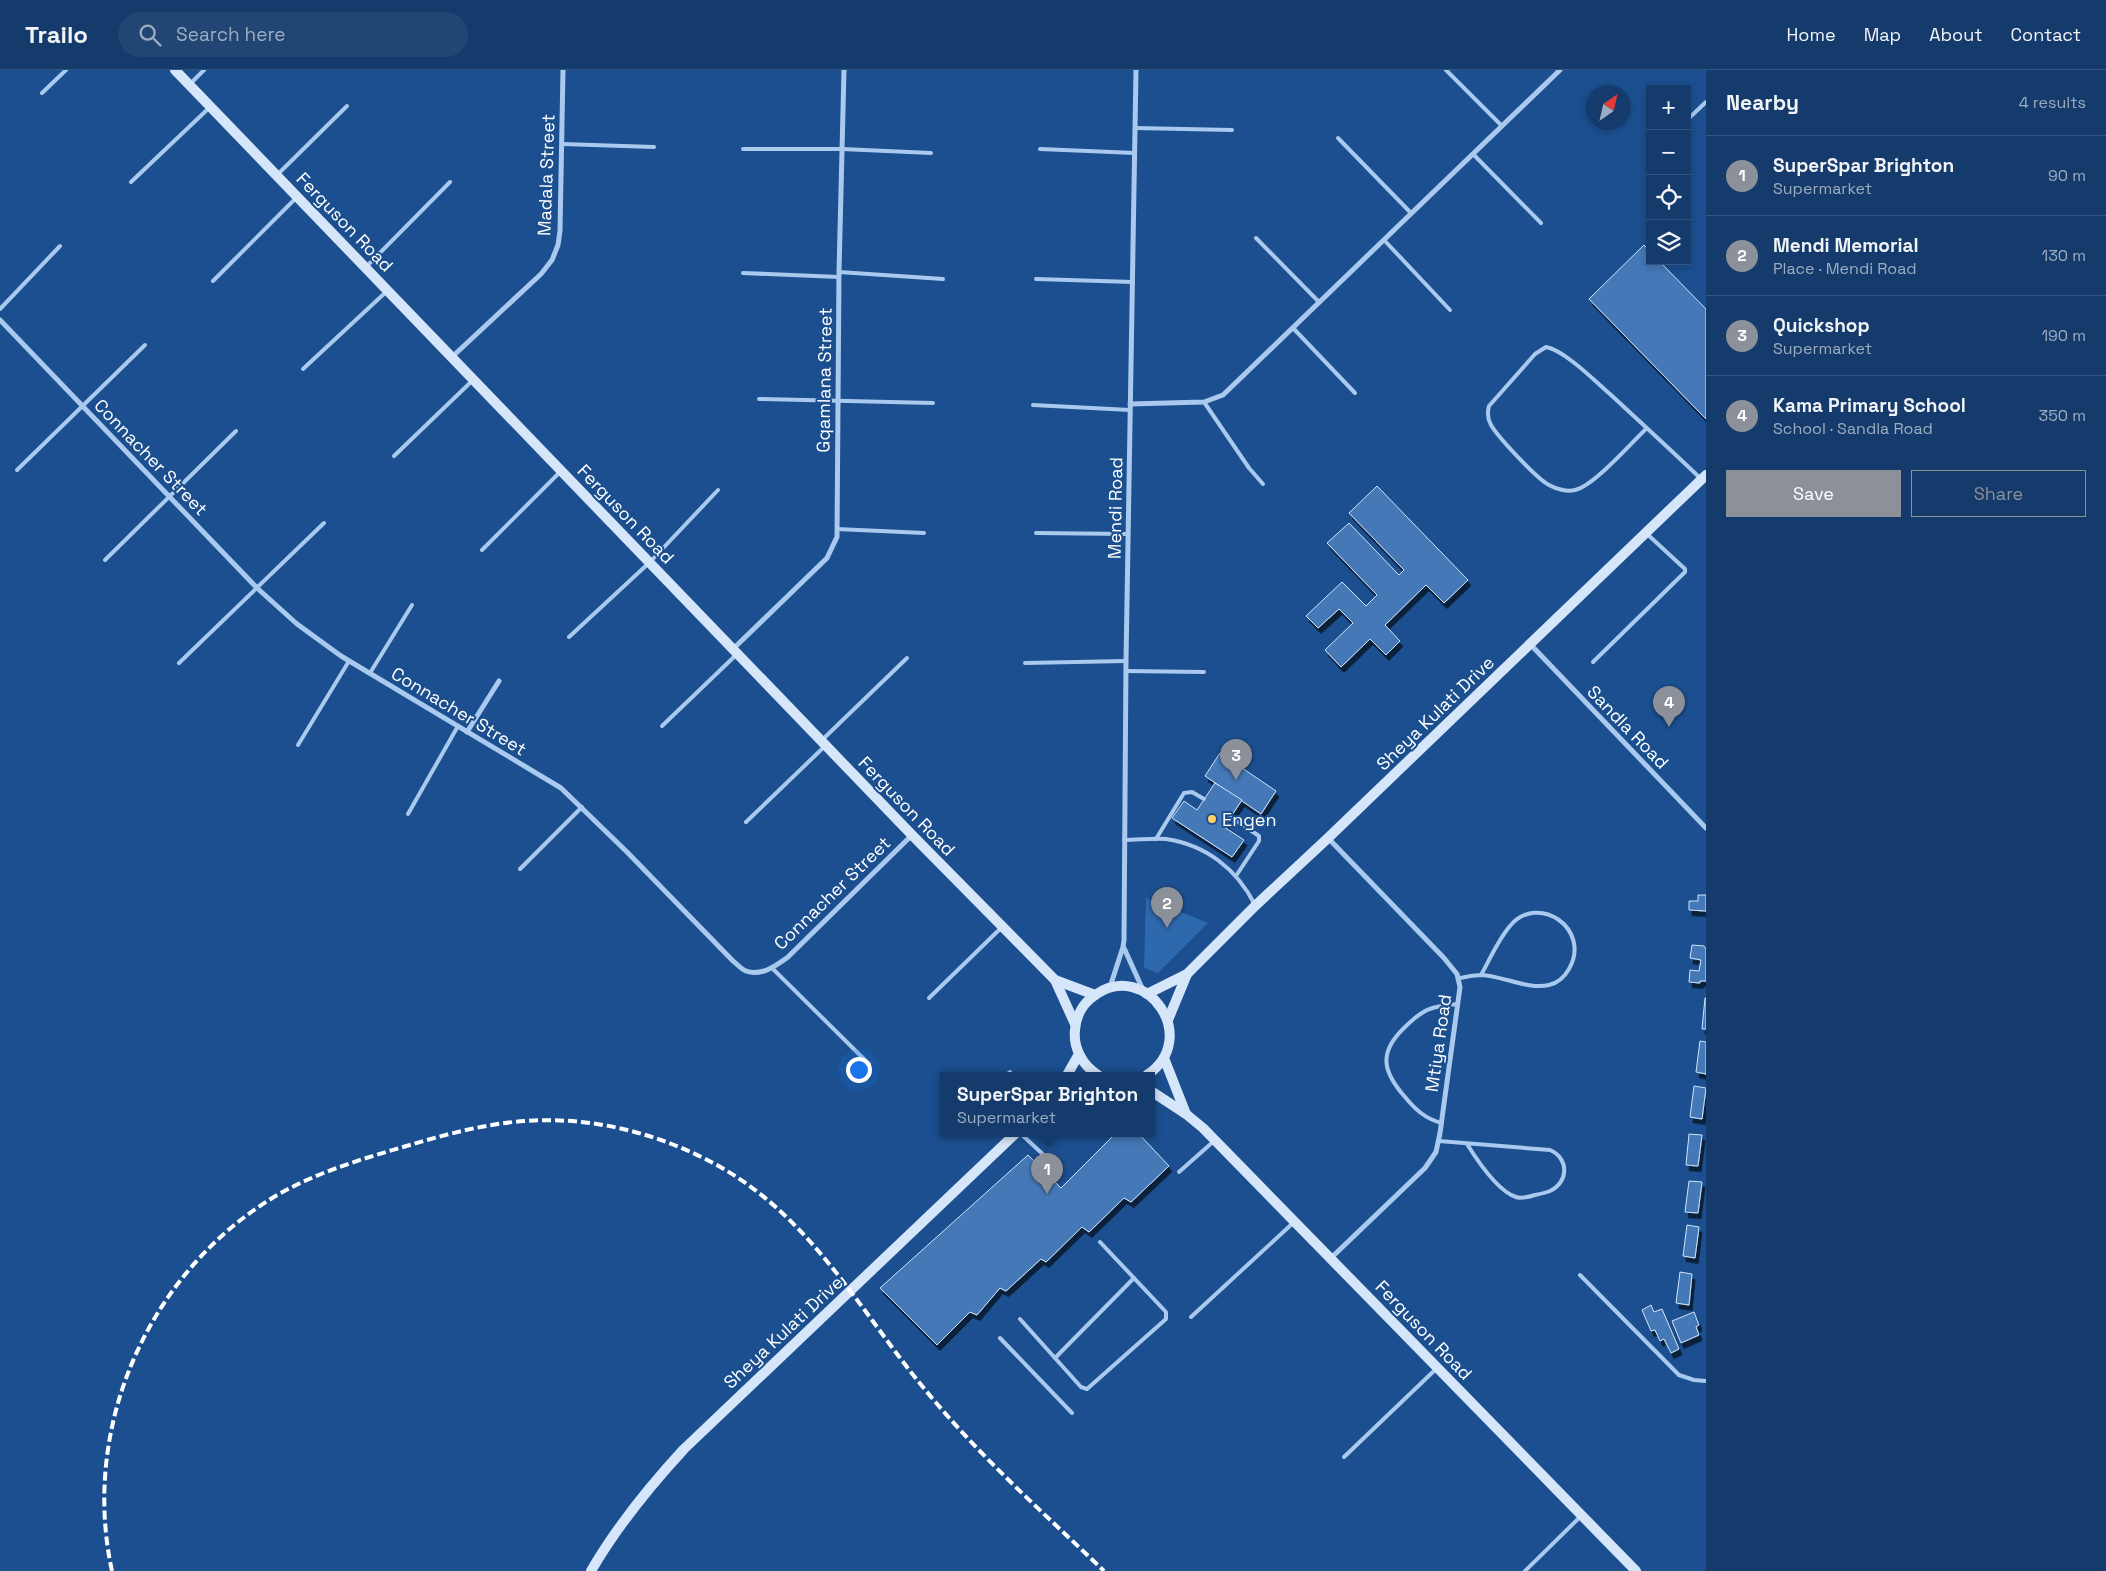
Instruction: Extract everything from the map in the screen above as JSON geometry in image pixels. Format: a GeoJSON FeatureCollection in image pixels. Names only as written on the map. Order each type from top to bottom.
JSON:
{"type":"FeatureCollection","features":[{"type":"Feature","properties":{"kind":"street","name":"Ferguson Road"},"geometry":{"type":"LineString","coordinates":[[175,70],[912,835],[1055,980],[1075,1024],[1075,1041],[1079,1054]]}},
{"type":"Feature","properties":{"kind":"street","name":"Madala Street"},"geometry":{"type":"LineString","coordinates":[[451,357],[541,274],[552,260],[558,245],[560,231],[563,70]]}},
{"type":"Feature","properties":{"kind":"street","name":"Gqamlana Street"},"geometry":{"type":"LineString","coordinates":[[736,651],[827,558],[837,537],[839,274],[844,70]]}},
{"type":"Feature","properties":{"kind":"street","name":"Mendi Road"},"geometry":{"type":"LineString","coordinates":[[1109,988],[1123,947],[1136,70]]}},
{"type":"Feature","properties":{"kind":"street"},"geometry":{"type":"LineString","coordinates":[[1130,407],[1204,402],[1223,395],[1560,70]]}},
{"type":"Feature","properties":{"kind":"street","name":"Connacher Street"},"geometry":{"type":"LineString","coordinates":[[0,320],[258,588],[297,624],[315,639],[349,661],[561,788],[733,961],[746,971],[772,968],[788,957],[912,835]]}},
{"type":"Feature","properties":{"kind":"street","name":"Sheya Kulati Drive"},"geometry":{"type":"LineString","coordinates":[[1145,993],[1187,974],[1255,906],[1704,477]]}},
{"type":"Feature","properties":{"kind":"street","name":"Sandla Road"},"geometry":{"type":"LineString","coordinates":[[1530,644],[1706,828]]}},
{"type":"Feature","properties":{"kind":"street"},"geometry":{"type":"LineString","coordinates":[[468,732],[499,681]]}},
{"type":"Feature","properties":{"kind":"street","name":"Mtiya Road"},"geometry":{"type":"LineString","coordinates":[[1328,838],[1444,958],[1459,978],[1458,1004],[1442,1123],[1436,1152],[1426,1168],[1331,1258]]}},
{"type":"Feature","properties":{"kind":"street","name":"Mendi Road"},"geometry":{"type":"LineString","coordinates":[[1123,947],[1145,993]]}},
{"type":"Feature","properties":{"kind":"street","name":"Sheya Kulati Drive"},"geometry":{"type":"LineString","coordinates":[[1168,1020],[1187,974]]}},
{"type":"Feature","properties":{"kind":"street","name":"Ferguson Road"},"geometry":{"type":"LineString","coordinates":[[1055,980],[1095,995]]}},
{"type":"Feature","properties":{"kind":"street"},"geometry":{"type":"LineString","coordinates":[[1075,1024],[1082,1008],[1095,995],[1109,988],[1132,988],[1145,993],[1162,1008],[1168,1020],[1169,1041],[1164,1058],[1150,1072]]}},
{"type":"Feature","properties":{"kind":"street"},"geometry":{"type":"LineString","coordinates":[[1069,1072],[1079,1054],[1086,1066],[1094,1072]]}},
{"type":"Feature","properties":{"kind":"street","name":"Ferguson Road"},"geometry":{"type":"LineString","coordinates":[[1164,1058],[1186,1114]]}},
{"type":"Feature","properties":{"kind":"street","name":"Ferguson Road"},"geometry":{"type":"LineString","coordinates":[[1155,1094],[1186,1114],[1214,1141],[1331,1258],[1636,1571]]}},
{"type":"Feature","properties":{"kind":"street","name":"Sheya Kulati Drive"},"geometry":{"type":"LineString","coordinates":[[591,1571],[617,1530],[644,1493],[684,1449],[1014,1137]]}},
{"type":"Feature","properties":{"kind":"lane"},"geometry":{"type":"LineString","coordinates":[[42,93],[66,70]]}},
{"type":"Feature","properties":{"kind":"lane"},"geometry":{"type":"LineString","coordinates":[[189,85],[204,70]]}},
{"type":"Feature","properties":{"kind":"lane"},"geometry":{"type":"LineString","coordinates":[[1446,70],[1502,126]]}},
{"type":"Feature","properties":{"kind":"lane"},"geometry":{"type":"LineString","coordinates":[[1691,116],[1706,102]]}},
{"type":"Feature","properties":{"kind":"lane"},"geometry":{"type":"LineString","coordinates":[[277,175],[347,106]]}},
{"type":"Feature","properties":{"kind":"lane"},"geometry":{"type":"LineString","coordinates":[[131,182],[210,107]]}},
{"type":"Feature","properties":{"kind":"lane"},"geometry":{"type":"LineString","coordinates":[[1135,128],[1232,130]]}},
{"type":"Feature","properties":{"kind":"lane"},"geometry":{"type":"LineString","coordinates":[[1338,138],[1411,213]]}},
{"type":"Feature","properties":{"kind":"lane"},"geometry":{"type":"LineString","coordinates":[[562,144],[654,148]]}},
{"type":"Feature","properties":{"kind":"lane"},"geometry":{"type":"LineString","coordinates":[[743,149],[931,153]]}},
{"type":"Feature","properties":{"kind":"lane"},"geometry":{"type":"LineString","coordinates":[[1040,150],[1135,153]]}},
{"type":"Feature","properties":{"kind":"lane"},"geometry":{"type":"LineString","coordinates":[[1473,154],[1541,223]]}},
{"type":"Feature","properties":{"kind":"lane"},"geometry":{"type":"LineString","coordinates":[[366,267],[450,182]]}},
{"type":"Feature","properties":{"kind":"lane"},"geometry":{"type":"LineString","coordinates":[[213,282],[298,197]]}},
{"type":"Feature","properties":{"kind":"lane"},"geometry":{"type":"LineString","coordinates":[[1256,238],[1319,302]]}},
{"type":"Feature","properties":{"kind":"lane"},"geometry":{"type":"LineString","coordinates":[[1384,240],[1450,310]]}},
{"type":"Feature","properties":{"kind":"lane"},"geometry":{"type":"LineString","coordinates":[[0,309],[60,246]]}},
{"type":"Feature","properties":{"kind":"lane"},"geometry":{"type":"LineString","coordinates":[[743,273],[839,274],[944,279]]}},
{"type":"Feature","properties":{"kind":"lane"},"geometry":{"type":"LineString","coordinates":[[1036,278],[1132,282]]}},
{"type":"Feature","properties":{"kind":"lane"},"geometry":{"type":"LineString","coordinates":[[304,369],[388,290]]}},
{"type":"Feature","properties":{"kind":"lane"},"geometry":{"type":"LineString","coordinates":[[1293,328],[1355,394]]}},
{"type":"Feature","properties":{"kind":"lane"},"geometry":{"type":"LineString","coordinates":[[17,470],[145,345]]}},
{"type":"Feature","properties":{"kind":"lane"},"geometry":{"type":"LineString","coordinates":[[1647,428],[1597,477],[1576,490],[1566,490],[1548,484],[1515,453],[1491,425],[1487,414],[1488,406],[1535,354],[1546,347],[1552,348],[1582,369],[1704,477]]}},
{"type":"Feature","properties":{"kind":"lane"},"geometry":{"type":"LineString","coordinates":[[394,456],[473,380]]}},
{"type":"Feature","properties":{"kind":"lane"},"geometry":{"type":"LineString","coordinates":[[759,399],[933,403]]}},
{"type":"Feature","properties":{"kind":"lane"},"geometry":{"type":"LineString","coordinates":[[1204,402],[1249,468],[1263,484]]}},
{"type":"Feature","properties":{"kind":"lane"},"geometry":{"type":"LineString","coordinates":[[1033,405],[1130,407]]}},
{"type":"Feature","properties":{"kind":"lane"},"geometry":{"type":"LineString","coordinates":[[105,560],[236,431]]}},
{"type":"Feature","properties":{"kind":"lane"},"geometry":{"type":"LineString","coordinates":[[482,550],[561,471]]}},
{"type":"Feature","properties":{"kind":"lane"},"geometry":{"type":"LineString","coordinates":[[569,637],[650,562],[718,490]]}},
{"type":"Feature","properties":{"kind":"lane"},"geometry":{"type":"LineString","coordinates":[[179,663],[324,523]]}},
{"type":"Feature","properties":{"kind":"lane"},"geometry":{"type":"LineString","coordinates":[[837,529],[924,533]]}},
{"type":"Feature","properties":{"kind":"lane"},"geometry":{"type":"LineString","coordinates":[[1036,533],[1128,534]]}},
{"type":"Feature","properties":{"kind":"lane"},"geometry":{"type":"LineString","coordinates":[[1593,662],[1685,572],[1685,569],[1646,533]]}},
{"type":"Feature","properties":{"kind":"lane"},"geometry":{"type":"LineString","coordinates":[[370,673],[412,605]]}},
{"type":"Feature","properties":{"kind":"lane"},"geometry":{"type":"LineString","coordinates":[[662,726],[736,651]]}},
{"type":"Feature","properties":{"kind":"lane"},"geometry":{"type":"LineString","coordinates":[[746,822],[907,658]]}},
{"type":"Feature","properties":{"kind":"lane"},"geometry":{"type":"LineString","coordinates":[[298,745],[349,661]]}},
{"type":"Feature","properties":{"kind":"lane"},"geometry":{"type":"LineString","coordinates":[[1025,663],[1126,661]]}},
{"type":"Feature","properties":{"kind":"lane"},"geometry":{"type":"LineString","coordinates":[[1126,671],[1204,672]]}},
{"type":"Feature","properties":{"kind":"lane"},"geometry":{"type":"LineString","coordinates":[[408,814],[458,726]]}},
{"type":"Feature","properties":{"kind":"lane"},"geometry":{"type":"LineString","coordinates":[[1156,839],[1184,793],[1192,792],[1204,799]]}},
{"type":"Feature","properties":{"kind":"lane"},"geometry":{"type":"LineString","coordinates":[[520,869],[582,807]]}},
{"type":"Feature","properties":{"kind":"lane"},"geometry":{"type":"LineString","coordinates":[[1231,817],[1259,836],[1259,841],[1236,876]]}},
{"type":"Feature","properties":{"kind":"lane"},"geometry":{"type":"LineString","coordinates":[[1124,840],[1156,839],[1187,843],[1202,849],[1220,861],[1236,876],[1246,888],[1255,906]]}},
{"type":"Feature","properties":{"kind":"lane"},"geometry":{"type":"LineString","coordinates":[[1459,978],[1482,976],[1541,986],[1552,984],[1563,978],[1572,964],[1574,955],[1573,938],[1569,929],[1553,916],[1541,913],[1532,913],[1519,918],[1510,925],[1482,976]]}},
{"type":"Feature","properties":{"kind":"lane"},"geometry":{"type":"LineString","coordinates":[[929,998],[1002,927]]}},
{"type":"Feature","properties":{"kind":"lane"},"geometry":{"type":"LineString","coordinates":[[772,968],[869,1064]]}},
{"type":"Feature","properties":{"kind":"lane"},"geometry":{"type":"LineString","coordinates":[[1442,1123],[1434,1121],[1419,1112],[1400,1092],[1392,1081],[1386,1056],[1391,1041],[1424,1010],[1436,1006],[1458,1004]]}},
{"type":"Feature","properties":{"kind":"lane"},"geometry":{"type":"LineString","coordinates":[[1023,1137],[1048,1159]]}},
{"type":"Feature","properties":{"kind":"lane"},"geometry":{"type":"LineString","coordinates":[[1439,1140],[1550,1150],[1556,1152],[1563,1161],[1565,1174],[1563,1179],[1550,1191],[1523,1198],[1514,1197],[1499,1185],[1467,1144]]}},
{"type":"Feature","properties":{"kind":"lane"},"geometry":{"type":"LineString","coordinates":[[1179,1172],[1214,1141]]}},
{"type":"Feature","properties":{"kind":"lane"},"geometry":{"type":"LineString","coordinates":[[1191,1317],[1294,1221]]}},
{"type":"Feature","properties":{"kind":"lane"},"geometry":{"type":"LineString","coordinates":[[1020,1319],[1081,1387],[1087,1389],[1166,1320],[1166,1312],[1100,1242]]}},
{"type":"Feature","properties":{"kind":"lane"},"geometry":{"type":"LineString","coordinates":[[1580,1275],[1679,1375],[1694,1380],[1706,1381]]}},
{"type":"Feature","properties":{"kind":"lane"},"geometry":{"type":"LineString","coordinates":[[1055,1358],[1134,1278]]}},
{"type":"Feature","properties":{"kind":"lane"},"geometry":{"type":"LineString","coordinates":[[1000,1338],[1072,1413]]}},
{"type":"Feature","properties":{"kind":"lane"},"geometry":{"type":"LineString","coordinates":[[1344,1457],[1437,1367]]}},
{"type":"Feature","properties":{"kind":"lane"},"geometry":{"type":"LineString","coordinates":[[1525,1571],[1582,1515]]}},
{"type":"Feature","properties":{"kind":"shaded area"},"geometry":{"type":"Polygon","coordinates":[[[1146,898],[1208,923],[1158,973],[1144,968],[1146,898]]]}},
{"type":"Feature","properties":{"kind":"building"},"geometry":{"type":"Polygon","coordinates":[[[1644,245],[1646,247],[1646,265],[1663,265],[1706,309],[1706,419],[1589,299],[1644,245]]]}},
{"type":"Feature","properties":{"kind":"building"},"geometry":{"type":"Polygon","coordinates":[[[1377,486],[1468,580],[1444,603],[1426,585],[1385,625],[1400,641],[1386,655],[1370,639],[1341,667],[1325,650],[1353,623],[1339,609],[1318,628],[1306,616],[1342,582],[1366,606],[1377,595],[1327,543],[1349,523],[1399,575],[1404,570],[1349,513],[1377,486]]]}},
{"type":"Feature","properties":{"kind":"building"},"geometry":{"type":"Polygon","coordinates":[[[1220,753],[1276,791],[1261,814],[1205,776],[1220,753]]]}},
{"type":"Feature","properties":{"kind":"building"},"geometry":{"type":"Polygon","coordinates":[[[1215,783],[1242,800],[1224,827],[1244,840],[1232,857],[1172,818],[1184,801],[1197,810],[1215,783]]]}},
{"type":"Feature","properties":{"kind":"building"},"geometry":{"type":"Polygon","coordinates":[[[1698,895],[1706,895],[1706,911],[1689,910],[1689,901],[1698,901],[1698,895]]]}},
{"type":"Feature","properties":{"kind":"building"},"geometry":{"type":"Polygon","coordinates":[[[1692,945],[1704,946],[1706,949],[1706,981],[1700,981],[1700,983],[1689,982],[1690,970],[1699,971],[1701,960],[1690,958],[1692,945]]]}},
{"type":"Feature","properties":{"kind":"building"},"geometry":{"type":"Polygon","coordinates":[[[1705,998],[1706,1029],[1702,1029],[1705,998]]]}},
{"type":"Feature","properties":{"kind":"building"},"geometry":{"type":"Polygon","coordinates":[[[1700,1041],[1706,1042],[1706,1074],[1696,1072],[1700,1041]]]}},
{"type":"Feature","properties":{"kind":"building"},"geometry":{"type":"Polygon","coordinates":[[[1694,1086],[1706,1088],[1702,1119],[1690,1117],[1694,1086]]]}},
{"type":"Feature","properties":{"kind":"building"},"geometry":{"type":"Polygon","coordinates":[[[1689,1134],[1702,1135],[1698,1166],[1686,1165],[1689,1134]]]}},
{"type":"Feature","properties":{"kind":"building"},"geometry":{"type":"Polygon","coordinates":[[[1112,1137],[1142,1137],[1169,1166],[1131,1202],[1124,1198],[1089,1232],[1082,1227],[1046,1262],[1041,1259],[1006,1291],[1000,1288],[977,1315],[970,1312],[937,1345],[880,1288],[1028,1155],[1061,1188],[1112,1137]]]}},
{"type":"Feature","properties":{"kind":"building"},"geometry":{"type":"Polygon","coordinates":[[[1689,1181],[1702,1182],[1698,1213],[1685,1212],[1689,1181]]]}},
{"type":"Feature","properties":{"kind":"building"},"geometry":{"type":"Polygon","coordinates":[[[1687,1225],[1699,1227],[1695,1258],[1683,1256],[1687,1225]]]}},
{"type":"Feature","properties":{"kind":"building"},"geometry":{"type":"Polygon","coordinates":[[[1680,1272],[1692,1274],[1689,1305],[1676,1303],[1680,1272]]]}},
{"type":"Feature","properties":{"kind":"building"},"geometry":{"type":"Polygon","coordinates":[[[1651,1305],[1654,1312],[1662,1309],[1679,1349],[1671,1353],[1664,1339],[1660,1341],[1655,1330],[1651,1331],[1642,1310],[1651,1305]]]}},
{"type":"Feature","properties":{"kind":"building"},"geometry":{"type":"Polygon","coordinates":[[[1694,1312],[1699,1325],[1696,1327],[1699,1335],[1681,1343],[1672,1321],[1694,1312]]]}},
{"type":"Feature","properties":{"kind":"railway"},"geometry":{"type":"LineString","coordinates":[[112,1571],[105,1516],[106,1461],[117,1407],[135,1356],[161,1308],[194,1264],[233,1226],[279,1194],[310,1178],[376,1155],[466,1130],[509,1122],[550,1120],[576,1121],[601,1125],[652,1137],[699,1156],[722,1168],[756,1191],[786,1217],[814,1246],[912,1374],[957,1427],[1019,1490],[1104,1571]]}},
{"type":"Feature","properties":{"kind":"place","name":"Kama Primary School"},"geometry":{"type":"Point","coordinates":[1669,727]}},
{"type":"Feature","properties":{"kind":"place","name":"Quickshop"},"geometry":{"type":"Point","coordinates":[1236,780]}},
{"type":"Feature","properties":{"kind":"place","name":"Engen"},"geometry":{"type":"Point","coordinates":[1212,819]}},
{"type":"Feature","properties":{"kind":"place","name":"Mendi Memorial"},"geometry":{"type":"Point","coordinates":[1167,928]}},
{"type":"Feature","properties":{"kind":"place","name":"SuperSpar Brighton"},"geometry":{"type":"Point","coordinates":[1047,1194]}}]}
